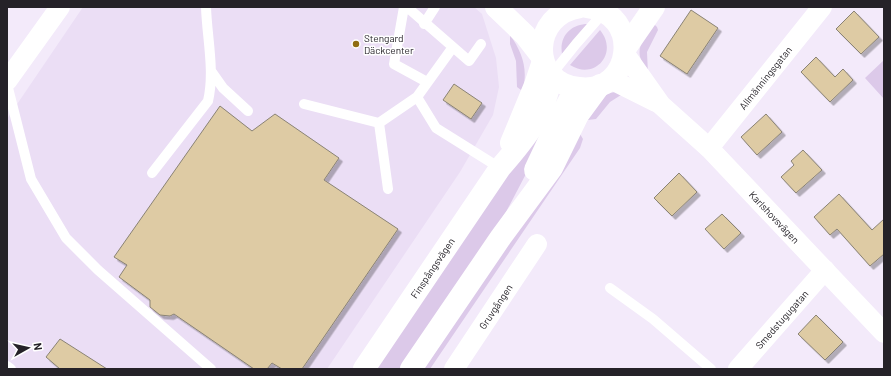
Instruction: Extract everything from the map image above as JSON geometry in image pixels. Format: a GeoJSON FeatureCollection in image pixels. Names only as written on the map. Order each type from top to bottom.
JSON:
{"type":"FeatureCollection","features":[{"type":"Feature","properties":{"kind":"main road"},"geometry":{"type":"LineString","coordinates":[[496,7],[545,57],[568,86],[590,88],[605,82]]}},
{"type":"Feature","properties":{"kind":"main road"},"geometry":{"type":"LineString","coordinates":[[514,7],[527,16],[545,57]]}},
{"type":"Feature","properties":{"kind":"main road"},"geometry":{"type":"LineString","coordinates":[[411,369],[501,237],[552,168],[578,114],[605,82],[617,72],[625,51],[654,7]]}},
{"type":"Feature","properties":{"kind":"main road"},"geometry":{"type":"LineString","coordinates":[[588,8],[613,18],[620,27],[624,38],[625,51]]}},
{"type":"Feature","properties":{"kind":"main road","name":"Finspångsvägen"},"geometry":{"type":"LineString","coordinates":[[364,369],[500,168],[524,141],[536,124],[548,95],[545,57],[557,16],[588,8]]}},
{"type":"Feature","properties":{"kind":"main road"},"geometry":{"type":"LineString","coordinates":[[501,237],[534,174],[563,109],[578,88]]}},
{"type":"Feature","properties":{"kind":"street"},"geometry":{"type":"LineString","coordinates":[[7,81],[60,7]]}},
{"type":"Feature","properties":{"kind":"street","name":"Allmänningsgatan"},"geometry":{"type":"LineString","coordinates":[[709,148],[822,7]]}},
{"type":"Feature","properties":{"kind":"street","name":"Karlshovsvägen"},"geometry":{"type":"LineString","coordinates":[[625,51],[661,105],[709,148],[884,333]]}},
{"type":"Feature","properties":{"kind":"street","name":"Karlshovsvägen"},"geometry":{"type":"LineString","coordinates":[[605,82],[661,105]]}},
{"type":"Feature","properties":{"kind":"street","name":"Gruvgången"},"geometry":{"type":"LineString","coordinates":[[454,369],[537,244]]}},
{"type":"Feature","properties":{"kind":"street","name":"Smedstugugatan"},"geometry":{"type":"LineString","coordinates":[[738,369],[825,270]]}},
{"type":"Feature","properties":{"kind":"lane"},"geometry":{"type":"LineString","coordinates":[[152,173],[208,101],[211,89],[211,71],[206,7]]}},
{"type":"Feature","properties":{"kind":"lane"},"geometry":{"type":"LineString","coordinates":[[405,7],[469,61],[481,44]]}},
{"type":"Feature","properties":{"kind":"lane"},"geometry":{"type":"LineString","coordinates":[[405,7],[394,64],[427,82]]}},
{"type":"Feature","properties":{"kind":"lane"},"geometry":{"type":"LineString","coordinates":[[424,24],[435,7]]}},
{"type":"Feature","properties":{"kind":"lane"},"geometry":{"type":"LineString","coordinates":[[545,57],[576,44],[588,8]]}},
{"type":"Feature","properties":{"kind":"lane"},"geometry":{"type":"LineString","coordinates":[[304,104],[379,123],[417,97],[453,47]]}},
{"type":"Feature","properties":{"kind":"lane"},"geometry":{"type":"LineString","coordinates":[[211,71],[223,88],[248,111]]}},
{"type":"Feature","properties":{"kind":"lane"},"geometry":{"type":"LineString","coordinates":[[7,84],[31,179],[66,238],[98,270],[211,369]]}},
{"type":"Feature","properties":{"kind":"lane"},"geometry":{"type":"LineString","coordinates":[[417,97],[436,128],[500,168]]}},
{"type":"Feature","properties":{"kind":"lane"},"geometry":{"type":"LineString","coordinates":[[379,123],[388,189]]}},
{"type":"Feature","properties":{"kind":"lane"},"geometry":{"type":"LineString","coordinates":[[610,288],[653,319],[711,369]]}},
{"type":"Feature","properties":{"kind":"lane"},"geometry":{"type":"LineString","coordinates":[[7,366],[11,369]]}},
{"type":"Feature","properties":{"kind":"shaded area"},"geometry":{"type":"Polygon","coordinates":[[[83,7],[474,7],[482,14],[496,58],[499,87],[493,115],[460,172],[327,369],[7,369],[7,119],[83,7]]]}},
{"type":"Feature","properties":{"kind":"shaded area"},"geometry":{"type":"Polygon","coordinates":[[[653,23],[658,30],[647,52],[648,74],[643,66],[640,48],[653,23]]]}},
{"type":"Feature","properties":{"kind":"shaded area"},"geometry":{"type":"Polygon","coordinates":[[[588,24],[562,54],[562,42],[568,32],[576,26],[588,24]]]}},
{"type":"Feature","properties":{"kind":"shaded area"},"geometry":{"type":"Polygon","coordinates":[[[600,30],[607,47],[602,62],[588,70],[579,69],[570,65],[600,30]]]}},
{"type":"Feature","properties":{"kind":"shaded area"},"geometry":{"type":"Polygon","coordinates":[[[510,35],[523,60],[525,74],[523,89],[521,90],[517,87],[516,61],[510,44],[510,35]]]}},
{"type":"Feature","properties":{"kind":"shaded area"},"geometry":{"type":"Polygon","coordinates":[[[884,60],[884,99],[865,78],[884,60]]]}},
{"type":"Feature","properties":{"kind":"shaded area"},"geometry":{"type":"Polygon","coordinates":[[[615,92],[621,95],[610,102],[596,119],[588,120],[584,117],[601,95],[615,92]]]}},
{"type":"Feature","properties":{"kind":"shaded area"},"geometry":{"type":"Polygon","coordinates":[[[546,118],[528,170],[506,212],[400,369],[375,369],[546,118]]]}},
{"type":"Feature","properties":{"kind":"shaded area"},"geometry":{"type":"Polygon","coordinates":[[[580,134],[583,139],[580,148],[430,369],[424,369],[580,134]]]}},
{"type":"Feature","properties":{"kind":"building"},"geometry":{"type":"Polygon","coordinates":[[[691,10],[718,28],[687,74],[660,56],[691,10]]]}},
{"type":"Feature","properties":{"kind":"building"},"geometry":{"type":"Polygon","coordinates":[[[854,11],[879,37],[861,54],[836,29],[854,11]]]}},
{"type":"Feature","properties":{"kind":"building"},"geometry":{"type":"Polygon","coordinates":[[[816,57],[835,77],[843,69],[853,80],[830,102],[801,72],[816,57]]]}},
{"type":"Feature","properties":{"kind":"building"},"geometry":{"type":"Polygon","coordinates":[[[454,84],[482,103],[471,119],[443,100],[454,84]]]}},
{"type":"Feature","properties":{"kind":"building"},"geometry":{"type":"Polygon","coordinates":[[[220,106],[252,131],[275,114],[339,158],[324,180],[398,229],[302,369],[282,369],[272,363],[267,369],[254,369],[174,314],[170,316],[160,315],[150,307],[150,300],[119,277],[127,265],[114,257],[220,106]]]}},
{"type":"Feature","properties":{"kind":"building"},"geometry":{"type":"Polygon","coordinates":[[[766,114],[782,132],[757,155],[741,137],[766,114]]]}},
{"type":"Feature","properties":{"kind":"building"},"geometry":{"type":"Polygon","coordinates":[[[803,150],[822,170],[796,193],[781,177],[794,165],[791,161],[803,150]]]}},
{"type":"Feature","properties":{"kind":"building"},"geometry":{"type":"Polygon","coordinates":[[[679,173],[697,192],[672,216],[654,198],[679,173]]]}},
{"type":"Feature","properties":{"kind":"building"},"geometry":{"type":"Polygon","coordinates":[[[839,194],[872,230],[884,219],[884,254],[870,266],[837,229],[830,235],[814,217],[839,194]]]}},
{"type":"Feature","properties":{"kind":"building"},"geometry":{"type":"Polygon","coordinates":[[[722,214],[741,233],[724,249],[705,229],[722,214]]]}},
{"type":"Feature","properties":{"kind":"building"},"geometry":{"type":"Polygon","coordinates":[[[816,315],[843,342],[825,360],[798,334],[816,315]]]}},
{"type":"Feature","properties":{"kind":"building"},"geometry":{"type":"Polygon","coordinates":[[[60,339],[107,369],[60,369],[46,357],[60,339]]]}},
{"type":"Feature","properties":{"kind":"place","name":"Stengard Däckcenter"},"geometry":{"type":"Point","coordinates":[356,44]}}]}
